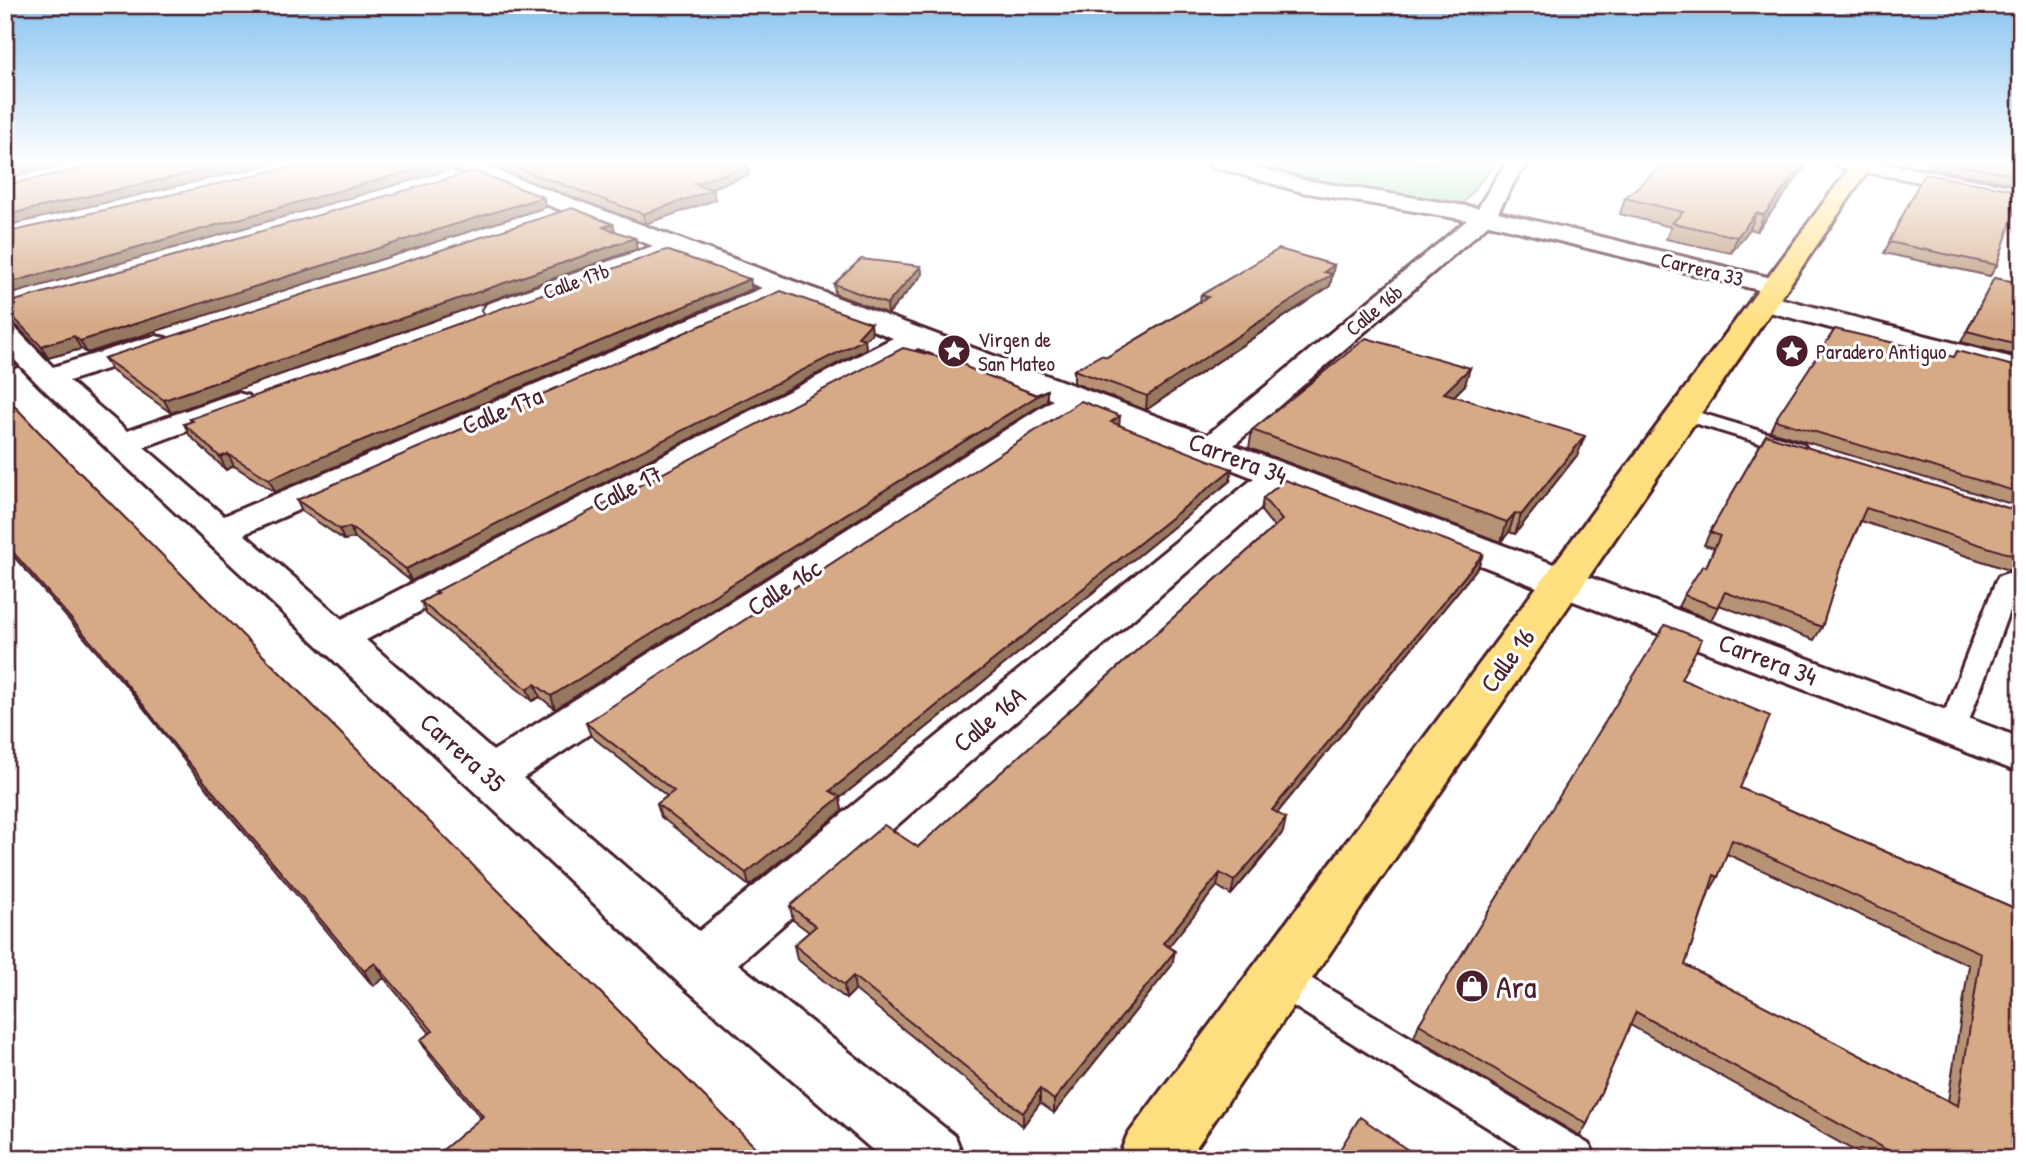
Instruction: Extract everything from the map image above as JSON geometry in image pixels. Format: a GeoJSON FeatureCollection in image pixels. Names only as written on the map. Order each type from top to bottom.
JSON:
{"type":"FeatureCollection","features":[{"type":"Feature","properties":{"kind":"highway","name":"Calle 16"},"geometry":{"type":"LineString","coordinates":[[1150,1159],[1684,414],[1821,216]]}},
{"type":"Feature","properties":{"kind":"street"},"geometry":{"type":"LineString","coordinates":[[535,220],[547,216]]}},
{"type":"Feature","properties":{"kind":"street","name":"Carrera 34"},"geometry":{"type":"LineString","coordinates":[[597,216],[2021,755]]}},
{"type":"Feature","properties":{"kind":"street","name":"Calle 16b"},"geometry":{"type":"LineString","coordinates":[[1212,447],[1485,216]]}},
{"type":"Feature","properties":{"kind":"street","name":"Carrera 33"},"geometry":{"type":"LineString","coordinates":[[1486,216],[1769,294],[2021,369]]}},
{"type":"Feature","properties":{"kind":"street","name":"Calle 17b"},"geometry":{"type":"LineString","coordinates":[[469,320],[675,246]]}},
{"type":"Feature","properties":{"kind":"street","name":"Calle 17a"},"geometry":{"type":"LineString","coordinates":[[218,532],[785,287]]}},
{"type":"Feature","properties":{"kind":"street","name":"Carrera 35"},"geometry":{"type":"LineString","coordinates":[[5,334],[48,379],[698,965],[932,1159]]}},
{"type":"Feature","properties":{"kind":"street"},"geometry":{"type":"LineString","coordinates":[[48,379],[180,336]]}},
{"type":"Feature","properties":{"kind":"street","name":"Calle 17"},"geometry":{"type":"LineString","coordinates":[[336,639],[917,337]]}},
{"type":"Feature","properties":{"kind":"street"},"geometry":{"type":"LineString","coordinates":[[122,444],[263,394]]}},
{"type":"Feature","properties":{"kind":"street","name":"Calle 16c"},"geometry":{"type":"LineString","coordinates":[[490,776],[1077,398]]}},
{"type":"Feature","properties":{"kind":"street","name":"Calle 16A"},"geometry":{"type":"LineString","coordinates":[[698,965],[1279,474]]}},
{"type":"Feature","properties":{"kind":"lane"},"geometry":{"type":"LineString","coordinates":[[1684,414],[1814,453]]}},
{"type":"Feature","properties":{"kind":"lane"},"geometry":{"type":"LineString","coordinates":[[1952,729],[2008,581]]}},
{"type":"Feature","properties":{"kind":"lane"},"geometry":{"type":"LineString","coordinates":[[1279,978],[1576,1159]]}},
{"type":"Feature","properties":{"kind":"building"},"geometry":{"type":"Polygon","coordinates":[[[77,216],[247,216],[5,284],[5,233],[77,216]]]}},
{"type":"Feature","properties":{"kind":"building"},"geometry":{"type":"Polygon","coordinates":[[[314,216],[481,216],[80,341],[74,336],[41,346],[10,314],[5,313],[5,308],[15,305],[11,302],[314,216]]]}},
{"type":"Feature","properties":{"kind":"building"},"geometry":{"type":"Polygon","coordinates":[[[546,216],[593,216],[613,224],[603,227],[635,238],[164,400],[104,358],[546,216]]]}},
{"type":"Feature","properties":{"kind":"building"},"geometry":{"type":"Polygon","coordinates":[[[1679,216],[1753,216],[1737,237],[1672,223],[1679,216]]]}},
{"type":"Feature","properties":{"kind":"building"},"geometry":{"type":"Polygon","coordinates":[[[1902,216],[2013,216],[1997,265],[1889,242],[1902,216]]]}},
{"type":"Feature","properties":{"kind":"building"},"geometry":{"type":"Polygon","coordinates":[[[1279,249],[1334,265],[1324,272],[1332,274],[1147,396],[1074,370],[1101,355],[1107,357],[1208,297],[1201,295],[1279,249]]]}},
{"type":"Feature","properties":{"kind":"building"},"geometry":{"type":"Polygon","coordinates":[[[666,250],[750,279],[269,479],[228,454],[220,457],[184,424],[193,421],[190,419],[666,250]]]}},
{"type":"Feature","properties":{"kind":"building"},"geometry":{"type":"Polygon","coordinates":[[[861,259],[921,266],[887,304],[834,284],[861,259]]]}},
{"type":"Feature","properties":{"kind":"building"},"geometry":{"type":"Polygon","coordinates":[[[1994,278],[2021,283],[2021,345],[1967,331],[1994,278]]]}},
{"type":"Feature","properties":{"kind":"building"},"geometry":{"type":"Polygon","coordinates":[[[781,291],[871,323],[858,337],[865,339],[406,569],[350,527],[339,529],[297,500],[781,291]]]}},
{"type":"Feature","properties":{"kind":"building"},"geometry":{"type":"Polygon","coordinates":[[[1835,329],[1954,357],[1957,351],[2021,368],[2021,493],[1775,420],[1835,329]]]}},
{"type":"Feature","properties":{"kind":"building"},"geometry":{"type":"Polygon","coordinates":[[[1366,338],[1470,368],[1444,393],[1585,436],[1521,515],[1515,513],[1507,522],[1252,430],[1366,338]]]}},
{"type":"Feature","properties":{"kind":"building"},"geometry":{"type":"Polygon","coordinates":[[[903,348],[963,363],[968,368],[1036,395],[1047,390],[551,696],[535,684],[527,689],[421,602],[438,593],[435,592],[903,348]]]}},
{"type":"Feature","properties":{"kind":"building"},"geometry":{"type":"Polygon","coordinates":[[[5,396],[767,1159],[432,1159],[483,1116],[420,1040],[433,1031],[375,963],[364,971],[183,756],[118,673],[5,543],[5,396]]]}},
{"type":"Feature","properties":{"kind":"building"},"geometry":{"type":"Polygon","coordinates":[[[1081,401],[1120,416],[1111,422],[1232,469],[830,791],[840,797],[746,873],[657,804],[674,791],[586,723],[1081,401]]]}},
{"type":"Feature","properties":{"kind":"building"},"geometry":{"type":"Polygon","coordinates":[[[1766,435],[2021,512],[2021,558],[1866,508],[1840,568],[1822,627],[1725,592],[1717,607],[1684,595],[1703,565],[1706,567],[1720,536],[1710,532],[1766,435]]]}},
{"type":"Feature","properties":{"kind":"building"},"geometry":{"type":"Polygon","coordinates":[[[1285,480],[1483,554],[1272,810],[1286,818],[1263,848],[1234,881],[1220,873],[1163,943],[1175,951],[1054,1100],[1040,1089],[1023,1113],[853,976],[844,985],[794,945],[816,926],[790,906],[884,825],[918,847],[1282,520],[1263,498],[1285,480]]]}},
{"type":"Feature","properties":{"kind":"building"},"geometry":{"type":"Polygon","coordinates":[[[1665,625],[1702,639],[1681,679],[1770,716],[1740,788],[2021,911],[2021,1159],[1903,1159],[1636,1012],[1587,1124],[1419,1024],[1665,625]],[[1732,840],[1718,877],[1714,875],[1685,965],[1958,1106],[1981,953],[1732,840]]]}},
{"type":"Feature","properties":{"kind":"building"},"geometry":{"type":"Polygon","coordinates":[[[1360,1117],[1421,1159],[1334,1159],[1360,1117]]]}},
{"type":"Feature","properties":{"kind":"place","name":"Virgen de San Mateo"},"geometry":{"type":"Point","coordinates":[954,351]}},
{"type":"Feature","properties":{"kind":"place","name":"Paradero Antiguo"},"geometry":{"type":"Point","coordinates":[1792,351]}},
{"type":"Feature","properties":{"kind":"place","name":"Ara"},"geometry":{"type":"Point","coordinates":[1472,986]}}]}
